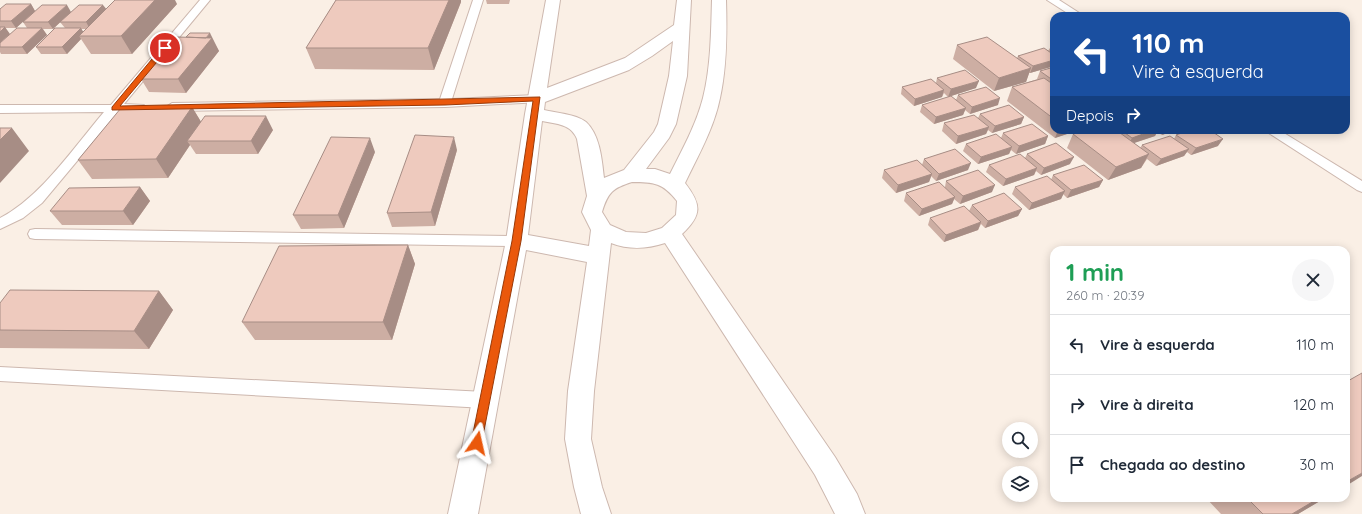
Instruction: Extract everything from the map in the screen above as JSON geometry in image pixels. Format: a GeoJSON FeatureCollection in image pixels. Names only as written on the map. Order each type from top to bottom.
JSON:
{"type":"FeatureCollection","features":[{"type":"Feature","properties":{"kind":"street"},"geometry":{"type":"LineString","coordinates":[[464,514],[517,241],[553,0]]}},
{"type":"Feature","properties":{"kind":"street"},"geometry":{"type":"LineString","coordinates":[[631,175],[662,134],[667,124],[678,76],[684,0]]}},
{"type":"Feature","properties":{"kind":"street"},"geometry":{"type":"LineString","coordinates":[[675,184],[702,128],[714,86],[719,29],[719,0]]}},
{"type":"Feature","properties":{"kind":"street"},"geometry":{"type":"LineString","coordinates":[[536,107],[558,89],[622,66],[645,54],[681,27]]}},
{"type":"Feature","properties":{"kind":"street"},"geometry":{"type":"LineString","coordinates":[[536,107],[579,126],[587,138],[596,194],[592,212],[602,230],[600,256],[580,391],[578,440],[588,487],[596,514]]}},
{"type":"Feature","properties":{"kind":"street"},"geometry":{"type":"LineString","coordinates":[[596,194],[611,182],[631,175],[655,176],[675,184],[687,200],[686,218],[670,234],[647,241],[623,239],[602,230]]}},
{"type":"Feature","properties":{"kind":"street"},"geometry":{"type":"LineString","coordinates":[[670,234],[825,466],[847,504],[850,514]]}},
{"type":"Feature","properties":{"kind":"street"},"geometry":{"type":"LineString","coordinates":[[517,241],[600,256]]}},
{"type":"Feature","properties":{"kind":"lane"},"geometry":{"type":"LineString","coordinates":[[0,224],[18,215],[36,200],[205,0]]}},
{"type":"Feature","properties":{"kind":"lane"},"geometry":{"type":"LineString","coordinates":[[445,102],[478,0]]}},
{"type":"Feature","properties":{"kind":"lane"},"geometry":{"type":"LineString","coordinates":[[1052,0],[1072,12]]}},
{"type":"Feature","properties":{"kind":"lane"},"geometry":{"type":"LineString","coordinates":[[0,109],[158,108],[445,102],[536,107]]}},
{"type":"Feature","properties":{"kind":"lane"},"geometry":{"type":"LineString","coordinates":[[1276,134],[1362,187]]}},
{"type":"Feature","properties":{"kind":"lane"},"geometry":{"type":"LineString","coordinates":[[35,234],[517,241]]}},
{"type":"Feature","properties":{"kind":"lane"},"geometry":{"type":"LineString","coordinates":[[0,374],[485,400]]}},
{"type":"Feature","properties":{"kind":"building"},"geometry":{"type":"Polygon","coordinates":[[[115,0],[155,0],[121,36],[79,36],[115,0]]]}},
{"type":"Feature","properties":{"kind":"building"},"geometry":{"type":"Polygon","coordinates":[[[336,0],[449,0],[428,48],[306,48],[336,0]]]}},
{"type":"Feature","properties":{"kind":"building"},"geometry":{"type":"Polygon","coordinates":[[[6,4],[31,4],[11,21],[0,21],[0,9],[6,4]]]}},
{"type":"Feature","properties":{"kind":"building"},"geometry":{"type":"Polygon","coordinates":[[[42,5],[67,5],[48,22],[23,22],[42,5]]]}},
{"type":"Feature","properties":{"kind":"building"},"geometry":{"type":"Polygon","coordinates":[[[79,5],[103,5],[86,22],[60,22],[79,5]]]}},
{"type":"Feature","properties":{"kind":"building"},"geometry":{"type":"Polygon","coordinates":[[[0,27],[5,27],[0,32],[0,27]]]}},
{"type":"Feature","properties":{"kind":"building"},"geometry":{"type":"Polygon","coordinates":[[[17,28],[42,28],[22,47],[0,47],[0,43],[17,28]]]}},
{"type":"Feature","properties":{"kind":"building"},"geometry":{"type":"Polygon","coordinates":[[[55,28],[81,28],[62,47],[36,47],[55,28]]]}},
{"type":"Feature","properties":{"kind":"building"},"geometry":{"type":"Polygon","coordinates":[[[190,33],[210,33],[206,38],[186,37],[190,33]]]}},
{"type":"Feature","properties":{"kind":"building"},"geometry":{"type":"Polygon","coordinates":[[[177,37],[212,38],[178,79],[141,79],[177,37]]]}},
{"type":"Feature","properties":{"kind":"building"},"geometry":{"type":"Polygon","coordinates":[[[987,37],[1031,68],[999,78],[957,45],[987,37]]]}},
{"type":"Feature","properties":{"kind":"building"},"geometry":{"type":"Polygon","coordinates":[[[1044,48],[1050,52],[1050,61],[1033,66],[1018,56],[1044,48]]]}},
{"type":"Feature","properties":{"kind":"building"},"geometry":{"type":"Polygon","coordinates":[[[1050,68],[1050,78],[1040,71],[1050,68]]]}},
{"type":"Feature","properties":{"kind":"building"},"geometry":{"type":"Polygon","coordinates":[[[965,70],[979,81],[951,89],[937,78],[965,70]]]}},
{"type":"Feature","properties":{"kind":"building"},"geometry":{"type":"Polygon","coordinates":[[[1044,78],[1050,82],[1050,116],[1012,87],[1044,78]]]}},
{"type":"Feature","properties":{"kind":"building"},"geometry":{"type":"Polygon","coordinates":[[[931,79],[944,90],[915,99],[902,87],[931,79]]]}},
{"type":"Feature","properties":{"kind":"building"},"geometry":{"type":"Polygon","coordinates":[[[986,87],[1000,98],[972,107],[958,95],[986,87]]]}},
{"type":"Feature","properties":{"kind":"building"},"geometry":{"type":"Polygon","coordinates":[[[951,96],[966,108],[936,117],[922,105],[951,96]]]}},
{"type":"Feature","properties":{"kind":"building"},"geometry":{"type":"Polygon","coordinates":[[[1009,105],[1024,117],[995,126],[980,114],[1009,105]]]}},
{"type":"Feature","properties":{"kind":"building"},"geometry":{"type":"Polygon","coordinates":[[[192,107],[156,159],[78,160],[121,108],[192,107]]]}},
{"type":"Feature","properties":{"kind":"building"},"geometry":{"type":"Polygon","coordinates":[[[974,115],[989,127],[958,136],[944,123],[974,115]]]}},
{"type":"Feature","properties":{"kind":"building"},"geometry":{"type":"Polygon","coordinates":[[[205,116],[266,116],[251,141],[187,141],[205,116]]]}},
{"type":"Feature","properties":{"kind":"building"},"geometry":{"type":"Polygon","coordinates":[[[1032,124],[1048,136],[1019,146],[1003,133],[1032,124]]]}},
{"type":"Feature","properties":{"kind":"building"},"geometry":{"type":"Polygon","coordinates":[[[0,128],[12,128],[0,140],[0,128]]]}},
{"type":"Feature","properties":{"kind":"building"},"geometry":{"type":"Polygon","coordinates":[[[996,134],[1012,147],[981,157],[966,144],[996,134]]]}},
{"type":"Feature","properties":{"kind":"building"},"geometry":{"type":"Polygon","coordinates":[[[1073,134],[1122,134],[1149,154],[1116,167],[1073,134]]]}},
{"type":"Feature","properties":{"kind":"building"},"geometry":{"type":"Polygon","coordinates":[[[1126,134],[1143,134],[1132,138],[1126,134]]]}},
{"type":"Feature","properties":{"kind":"building"},"geometry":{"type":"Polygon","coordinates":[[[1216,134],[1223,139],[1196,148],[1176,135],[1216,134]]]}},
{"type":"Feature","properties":{"kind":"building"},"geometry":{"type":"Polygon","coordinates":[[[415,135],[454,137],[431,212],[387,213],[415,135]]]}},
{"type":"Feature","properties":{"kind":"building"},"geometry":{"type":"Polygon","coordinates":[[[1170,136],[1189,149],[1161,159],[1142,145],[1170,136]]]}},
{"type":"Feature","properties":{"kind":"building"},"geometry":{"type":"Polygon","coordinates":[[[331,137],[370,138],[338,215],[293,215],[331,137]]]}},
{"type":"Feature","properties":{"kind":"building"},"geometry":{"type":"Polygon","coordinates":[[[1056,143],[1074,157],[1044,168],[1027,154],[1056,143]]]}},
{"type":"Feature","properties":{"kind":"building"},"geometry":{"type":"Polygon","coordinates":[[[955,149],[971,163],[939,174],[924,159],[955,149]]]}},
{"type":"Feature","properties":{"kind":"building"},"geometry":{"type":"Polygon","coordinates":[[[1020,154],[1037,168],[1006,179],[989,165],[1020,154]]]}},
{"type":"Feature","properties":{"kind":"building"},"geometry":{"type":"Polygon","coordinates":[[[917,160],[932,174],[898,185],[884,170],[917,160]]]}},
{"type":"Feature","properties":{"kind":"building"},"geometry":{"type":"Polygon","coordinates":[[[1084,165],[1103,180],[1071,190],[1053,175],[1084,165]]]}},
{"type":"Feature","properties":{"kind":"building"},"geometry":{"type":"Polygon","coordinates":[[[978,170],[995,185],[963,196],[946,181],[978,170]]]}},
{"type":"Feature","properties":{"kind":"building"},"geometry":{"type":"Polygon","coordinates":[[[1047,176],[1065,191],[1032,203],[1015,187],[1047,176]]]}},
{"type":"Feature","properties":{"kind":"building"},"geometry":{"type":"Polygon","coordinates":[[[939,182],[955,197],[922,209],[906,193],[939,182]]]}},
{"type":"Feature","properties":{"kind":"building"},"geometry":{"type":"Polygon","coordinates":[[[140,187],[123,211],[50,211],[69,188],[140,187]]]}},
{"type":"Feature","properties":{"kind":"building"},"geometry":{"type":"Polygon","coordinates":[[[1004,193],[1022,209],[988,221],[972,205],[1004,193]]]}},
{"type":"Feature","properties":{"kind":"building"},"geometry":{"type":"Polygon","coordinates":[[[964,206],[981,222],[946,235],[930,218],[964,206]]]}},
{"type":"Feature","properties":{"kind":"building"},"geometry":{"type":"Polygon","coordinates":[[[408,245],[383,322],[242,322],[279,246],[408,245]]]}},
{"type":"Feature","properties":{"kind":"building"},"geometry":{"type":"Polygon","coordinates":[[[10,290],[159,291],[134,331],[0,330],[0,303],[10,290]]]}},
{"type":"Feature","properties":{"kind":"building"},"geometry":{"type":"Polygon","coordinates":[[[1362,373],[1362,473],[1350,480],[1350,380],[1362,373]]]}},
{"type":"Feature","properties":{"kind":"building"},"geometry":{"type":"Polygon","coordinates":[[[1251,502],[1312,502],[1292,514],[1263,514],[1251,502]]]}},
{"type":"Feature","properties":{"kind":"route"},"geometry":{"type":"LineString","coordinates":[[165,48],[114,108],[537,99],[517,241],[477,443]]}}]}
